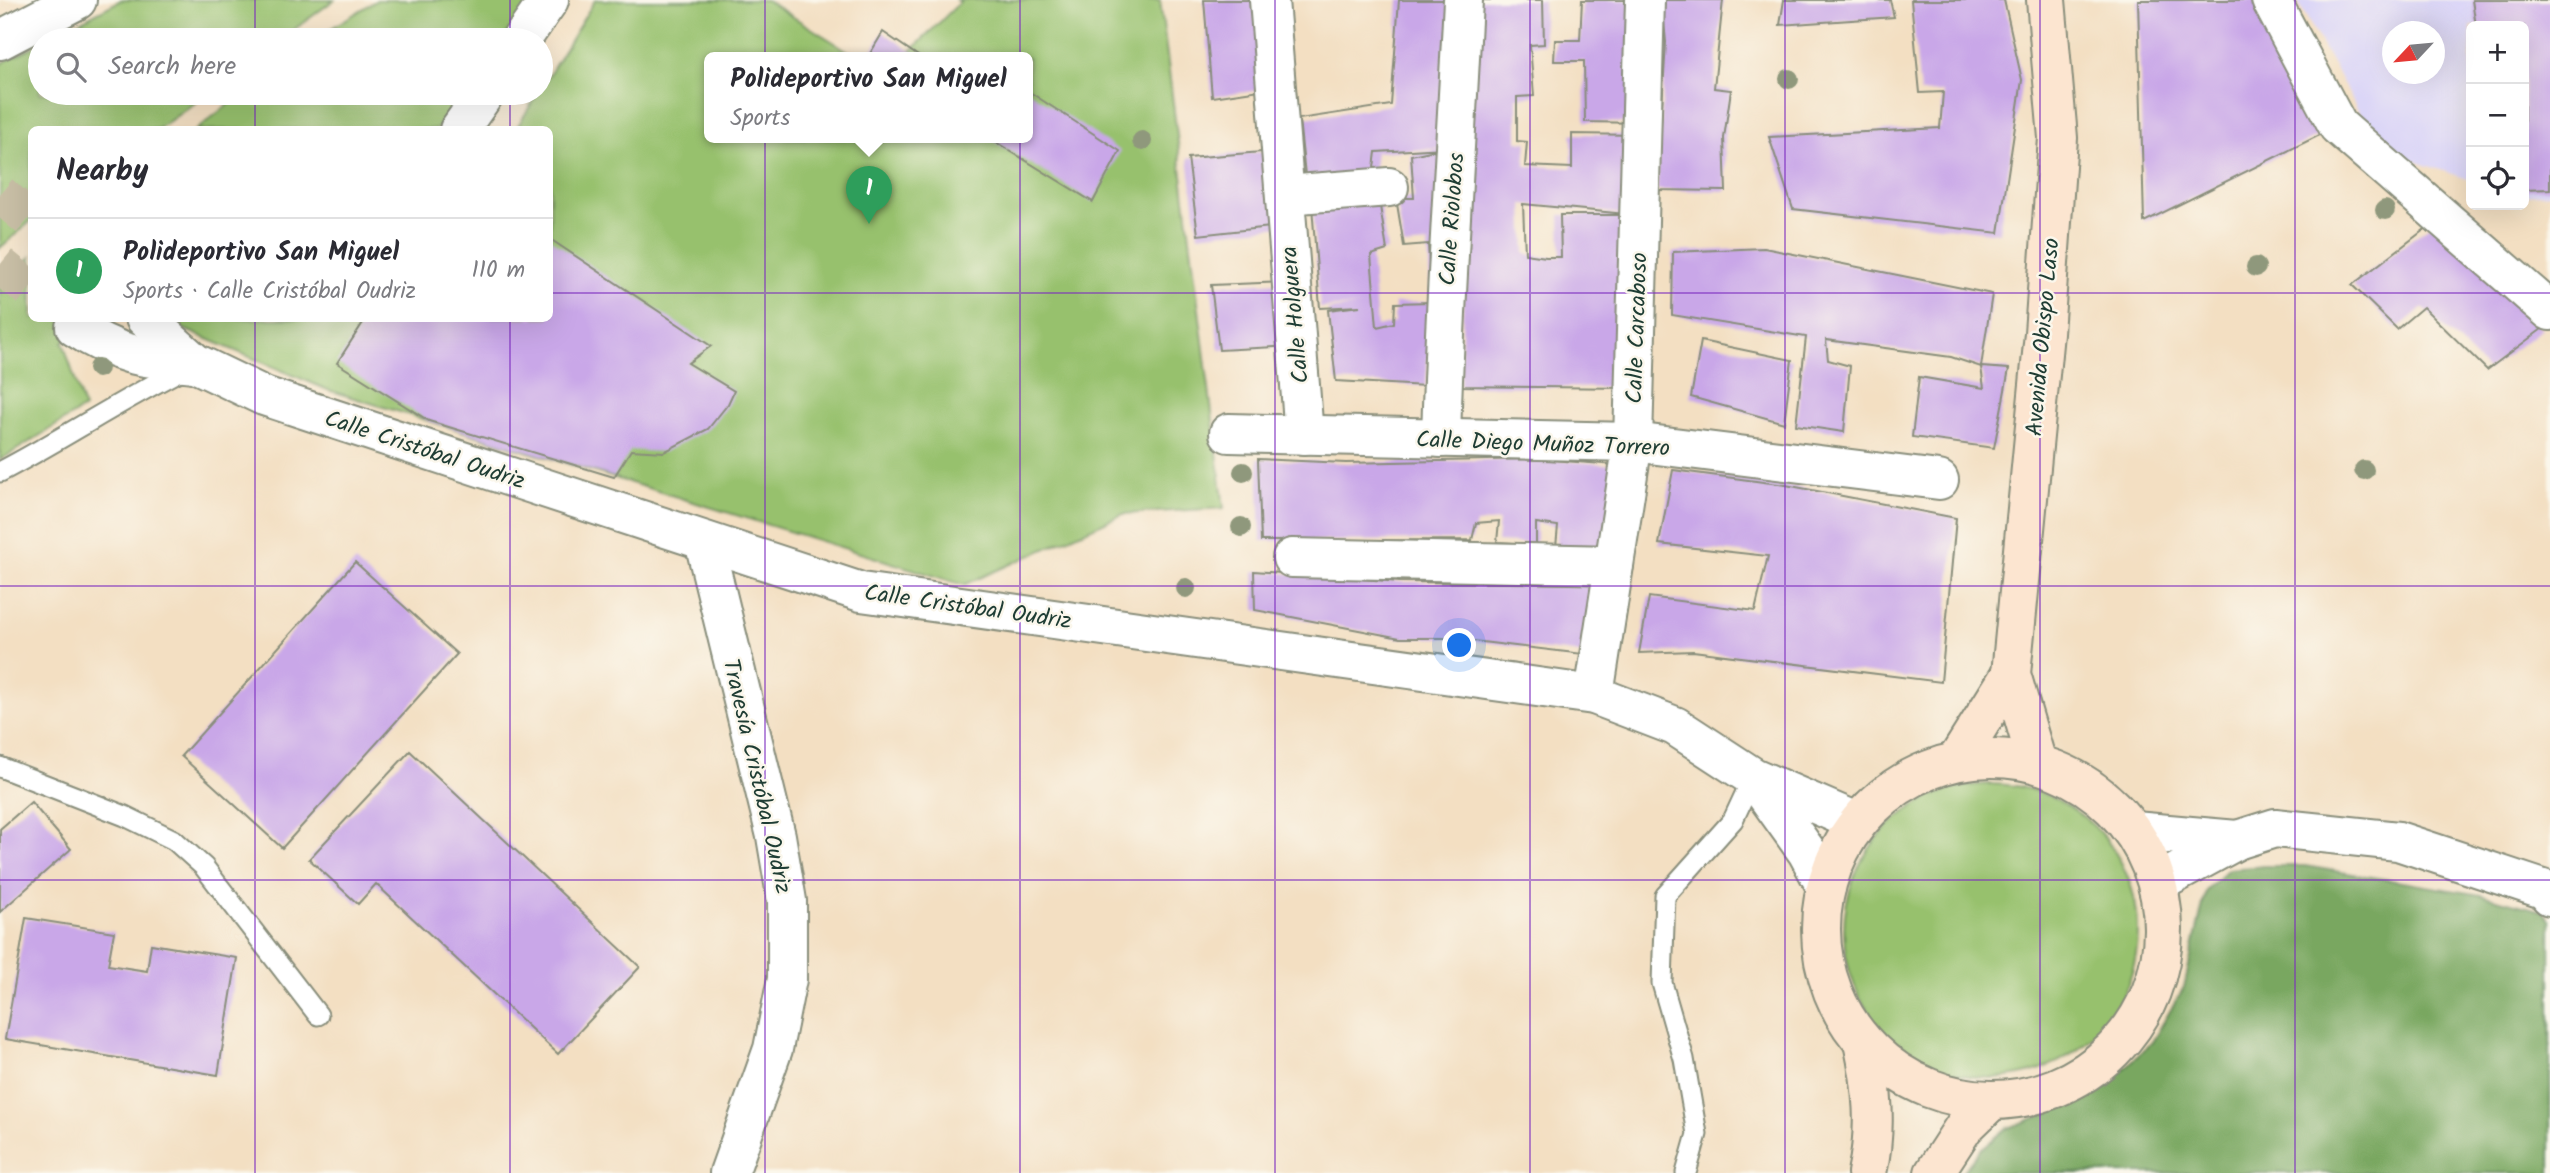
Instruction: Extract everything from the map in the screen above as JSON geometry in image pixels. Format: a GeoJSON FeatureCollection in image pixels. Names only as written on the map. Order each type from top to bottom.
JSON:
{"type":"FeatureCollection","features":[{"type":"Feature","properties":{"kind":"main road","name":"Avenida Obispo Laso"},"geometry":{"type":"LineString","coordinates":[[2037,763],[2011,674],[2044,333],[2057,138],[2046,0]]}},
{"type":"Feature","properties":{"kind":"main road","name":"Avenida Obispo Laso"},"geometry":{"type":"LineString","coordinates":[[1957,760],[2011,674]]}},
{"type":"Feature","properties":{"kind":"main road"},"geometry":{"type":"LineString","coordinates":[[1997,757],[2037,763],[2074,778],[2107,801],[2134,831],[2158,883],[2164,928],[2160,962],[2142,1015],[2114,1051],[2078,1078],[2036,1096],[1991,1101],[1943,1094],[1900,1074],[1863,1042],[1834,995],[1821,942],[1826,887],[1838,853],[1857,822],[1897,787],[1919,773],[1957,760],[1997,757]]}},
{"type":"Feature","properties":{"kind":"main road"},"geometry":{"type":"LineString","coordinates":[[1863,1042],[1873,1088],[1872,1147],[1867,1173]]}},
{"type":"Feature","properties":{"kind":"main road"},"geometry":{"type":"LineString","coordinates":[[1934,1173],[1964,1127],[1991,1101]]}},
{"type":"Feature","properties":{"kind":"street"},"geometry":{"type":"LineString","coordinates":[[0,40],[76,0]]}},
{"type":"Feature","properties":{"kind":"street"},"geometry":{"type":"LineString","coordinates":[[529,28],[549,0]]}},
{"type":"Feature","properties":{"kind":"street","name":"Calle Holguera"},"geometry":{"type":"LineString","coordinates":[[1269,0],[1304,435]]}},
{"type":"Feature","properties":{"kind":"street","name":"Calle Riolobos"},"geometry":{"type":"LineString","coordinates":[[1441,438],[1445,300],[1454,197],[1463,0]]}},
{"type":"Feature","properties":{"kind":"street","name":"Calle Carcaboso"},"geometry":{"type":"LineString","coordinates":[[1594,695],[1633,442],[1645,0]]}},
{"type":"Feature","properties":{"kind":"street"},"geometry":{"type":"LineString","coordinates":[[2271,0],[2338,126],[2550,311]]}},
{"type":"Feature","properties":{"kind":"street"},"geometry":{"type":"LineString","coordinates":[[462,126],[477,105]]}},
{"type":"Feature","properties":{"kind":"street"},"geometry":{"type":"LineString","coordinates":[[1285,195],[1389,187]]}},
{"type":"Feature","properties":{"kind":"street","name":"Calle Cristóbal Oudriz"},"geometry":{"type":"LineString","coordinates":[[149,322],[195,363],[264,396],[861,592],[1594,695],[1675,726],[1753,776],[1857,822]]}},
{"type":"Feature","properties":{"kind":"street","name":"Calle Cristóbal Oudriz"},"geometry":{"type":"LineString","coordinates":[[75,327],[99,343],[131,357],[195,363]]}},
{"type":"Feature","properties":{"kind":"street","name":"Calle Diego Muñoz Torrero"},"geometry":{"type":"LineString","coordinates":[[1229,433],[1633,442],[1939,480]]}},
{"type":"Feature","properties":{"kind":"street","name":"Travesía Cristóbal Oudriz"},"geometry":{"type":"LineString","coordinates":[[704,541],[776,836],[787,901],[787,979],[773,1049],[729,1173]]}},
{"type":"Feature","properties":{"kind":"street"},"geometry":{"type":"LineString","coordinates":[[1292,558],[1614,565]]}},
{"type":"Feature","properties":{"kind":"street","name":"Calle Cristóbal Oudriz"},"geometry":{"type":"LineString","coordinates":[[1753,776],[1807,852],[1826,887]]}},
{"type":"Feature","properties":{"kind":"street"},"geometry":{"type":"LineString","coordinates":[[2158,883],[2237,840],[2276,828],[2398,841],[2546,891],[2550,896]]}},
{"type":"Feature","properties":{"kind":"street"},"geometry":{"type":"LineString","coordinates":[[2134,831],[2237,840]]}},
{"type":"Feature","properties":{"kind":"lane"},"geometry":{"type":"LineString","coordinates":[[0,472],[81,429],[116,403],[195,363]]}},
{"type":"Feature","properties":{"kind":"lane"},"geometry":{"type":"LineString","coordinates":[[0,767],[125,816],[174,840],[204,867],[318,1015]]}},
{"type":"Feature","properties":{"kind":"lane"},"geometry":{"type":"LineString","coordinates":[[1686,1173],[1697,1134],[1684,1059],[1662,983],[1665,896],[1733,820],[1753,776]]}},
{"type":"Feature","properties":{"kind":"shaded area"},"geometry":{"type":"Polygon","coordinates":[[[2297,0],[2550,0],[2550,193],[2529,195],[2529,21],[2466,21],[2466,178],[2380,150],[2297,0]]]}},
{"type":"Feature","properties":{"kind":"green space"},"geometry":{"type":"Polygon","coordinates":[[[121,0],[334,0],[296,28],[68,28],[121,0]]]}},
{"type":"Feature","properties":{"kind":"green space"},"geometry":{"type":"Polygon","coordinates":[[[377,0],[532,0],[511,28],[332,28],[377,0]]]}},
{"type":"Feature","properties":{"kind":"green space"},"geometry":{"type":"Polygon","coordinates":[[[595,0],[766,0],[849,52],[704,52],[704,143],[1033,143],[1033,52],[910,52],[960,2],[957,0],[1160,0],[1224,508],[1123,514],[964,585],[328,390],[179,327],[177,322],[553,322],[553,126],[518,126],[531,105],[553,105],[553,69],[595,0]]]}},
{"type":"Feature","properties":{"kind":"green space"},"geometry":{"type":"Polygon","coordinates":[[[28,49],[28,105],[192,105],[162,126],[28,126],[28,224],[0,248],[0,64],[28,49]]]}},
{"type":"Feature","properties":{"kind":"green space"},"geometry":{"type":"Polygon","coordinates":[[[228,105],[455,105],[439,126],[201,126],[228,105]]]}},
{"type":"Feature","properties":{"kind":"green space"},"geometry":{"type":"Polygon","coordinates":[[[28,260],[28,322],[80,322],[63,342],[84,408],[0,460],[0,285],[28,260]]]}},
{"type":"Feature","properties":{"kind":"green space"},"geometry":{"type":"Polygon","coordinates":[[[1991,784],[2020,787],[2047,795],[2073,809],[2095,827],[2113,849],[2127,875],[2135,902],[2138,931],[2135,960],[2127,987],[2113,1013],[2095,1035],[2073,1053],[2047,1067],[2020,1075],[1991,1078],[1962,1075],[1935,1067],[1909,1053],[1887,1035],[1869,1013],[1855,987],[1847,960],[1844,931],[1847,902],[1855,875],[1869,849],[1887,827],[1909,809],[1935,795],[1962,787],[1991,784]]]}},
{"type":"Feature","properties":{"kind":"green space"},"geometry":{"type":"Polygon","coordinates":[[[2305,866],[2481,895],[2543,911],[2550,920],[2550,1173],[1962,1173],[1980,1150],[2006,1129],[2074,1103],[2107,1085],[2152,1042],[2184,987],[2206,891],[2228,869],[2305,866]]]}},
{"type":"Feature","properties":{"kind":"building"},"geometry":{"type":"Polygon","coordinates":[[[1204,0],[1260,0],[1267,89],[1212,97],[1204,0]]]}},
{"type":"Feature","properties":{"kind":"building"},"geometry":{"type":"Polygon","coordinates":[[[1399,0],[1454,0],[1448,196],[1454,196],[1445,300],[1431,302],[1428,244],[1404,246],[1396,198],[1414,198],[1411,155],[1445,148],[1376,152],[1373,176],[1306,184],[1299,119],[1391,105],[1399,0]]]}},
{"type":"Feature","properties":{"kind":"building"},"geometry":{"type":"Polygon","coordinates":[[[1474,0],[1543,0],[1544,44],[1530,45],[1534,96],[1517,97],[1517,141],[1527,142],[1525,166],[1572,168],[1572,134],[1640,135],[1628,388],[1460,386],[1474,0]],[[1523,204],[1525,254],[1561,257],[1560,215],[1636,215],[1523,204]]]}},
{"type":"Feature","properties":{"kind":"building"},"geometry":{"type":"Polygon","coordinates":[[[1582,0],[1645,0],[1642,123],[1585,122],[1584,61],[1554,61],[1555,40],[1580,40],[1582,0]]]}},
{"type":"Feature","properties":{"kind":"building"},"geometry":{"type":"Polygon","coordinates":[[[1662,0],[1723,0],[1714,88],[1731,90],[1724,138],[1726,191],[1657,190],[1666,42],[1662,0]]]}},
{"type":"Feature","properties":{"kind":"building"},"geometry":{"type":"Polygon","coordinates":[[[1784,0],[1890,0],[1894,17],[1780,25],[1784,0]]]}},
{"type":"Feature","properties":{"kind":"building"},"geometry":{"type":"Polygon","coordinates":[[[1911,0],[2004,0],[2022,80],[1999,233],[1793,209],[1769,137],[1940,128],[1943,92],[1920,93],[1911,0]]]}},
{"type":"Feature","properties":{"kind":"building"},"geometry":{"type":"Polygon","coordinates":[[[2138,0],[2264,0],[2338,126],[2144,222],[2138,0]]]}},
{"type":"Feature","properties":{"kind":"building"},"geometry":{"type":"Polygon","coordinates":[[[2472,0],[2550,0],[2550,189],[2529,190],[2529,21],[2475,21],[2472,0]]]}},
{"type":"Feature","properties":{"kind":"building"},"geometry":{"type":"Polygon","coordinates":[[[883,32],[912,52],[871,52],[883,32]]]}},
{"type":"Feature","properties":{"kind":"building"},"geometry":{"type":"Polygon","coordinates":[[[1033,94],[1120,151],[1093,202],[997,143],[1033,143],[1033,94]]]}},
{"type":"Feature","properties":{"kind":"building"},"geometry":{"type":"Polygon","coordinates":[[[1274,151],[1281,226],[1198,235],[1188,158],[1274,151]]]}},
{"type":"Feature","properties":{"kind":"building"},"geometry":{"type":"Polygon","coordinates":[[[1379,200],[1387,250],[1371,255],[1377,327],[1394,323],[1395,303],[1431,302],[1426,386],[1336,381],[1328,310],[1360,306],[1320,308],[1312,206],[1379,200]]]}},
{"type":"Feature","properties":{"kind":"building"},"geometry":{"type":"Polygon","coordinates":[[[2433,223],[2474,259],[2542,329],[2487,370],[2423,307],[2397,329],[2352,285],[2433,223]]]}},
{"type":"Feature","properties":{"kind":"building"},"geometry":{"type":"Polygon","coordinates":[[[553,241],[711,346],[688,363],[734,391],[728,404],[708,429],[664,452],[631,450],[614,477],[429,421],[337,363],[363,322],[553,322],[553,241]]]}},
{"type":"Feature","properties":{"kind":"building"},"geometry":{"type":"Polygon","coordinates":[[[1764,248],[1992,294],[1981,367],[1951,357],[1826,340],[1828,360],[1850,366],[1844,432],[1796,425],[1806,337],[1672,315],[1673,252],[1764,248]]]}},
{"type":"Feature","properties":{"kind":"building"},"geometry":{"type":"Polygon","coordinates":[[[1286,282],[1292,346],[1219,350],[1211,285],[1286,282]]]}},
{"type":"Feature","properties":{"kind":"building"},"geometry":{"type":"Polygon","coordinates":[[[1701,341],[1792,360],[1784,423],[1691,397],[1701,341]]]}},
{"type":"Feature","properties":{"kind":"building"},"geometry":{"type":"Polygon","coordinates":[[[1981,367],[2009,369],[1994,448],[1912,437],[1919,377],[1984,388],[1981,367]]]}},
{"type":"Feature","properties":{"kind":"building"},"geometry":{"type":"Polygon","coordinates":[[[1258,459],[1346,463],[1537,459],[1630,466],[1608,548],[1556,547],[1558,526],[1536,523],[1536,544],[1497,542],[1499,521],[1476,523],[1472,540],[1261,541],[1258,459]]]}},
{"type":"Feature","properties":{"kind":"building"},"geometry":{"type":"Polygon","coordinates":[[[1673,470],[1786,485],[1956,518],[1941,682],[1693,651],[1639,653],[1649,597],[1755,611],[1768,556],[1659,544],[1673,470]]]}},
{"type":"Feature","properties":{"kind":"building"},"geometry":{"type":"Polygon","coordinates":[[[355,562],[457,654],[282,848],[181,756],[355,562]]]}},
{"type":"Feature","properties":{"kind":"building"},"geometry":{"type":"Polygon","coordinates":[[[1254,571],[1400,582],[1601,584],[1591,655],[1449,638],[1400,638],[1255,610],[1254,571]]]}},
{"type":"Feature","properties":{"kind":"building"},"geometry":{"type":"Polygon","coordinates":[[[410,751],[640,967],[558,1054],[376,884],[358,904],[309,859],[410,751]]]}},
{"type":"Feature","properties":{"kind":"building"},"geometry":{"type":"Polygon","coordinates":[[[31,802],[71,849],[0,912],[0,829],[31,802]]]}},
{"type":"Feature","properties":{"kind":"building"},"geometry":{"type":"Polygon","coordinates":[[[26,918],[114,932],[108,965],[147,971],[151,944],[237,958],[218,1075],[5,1039],[26,918]]]}},
{"type":"Feature","properties":{"kind":"tunnel"},"geometry":{"type":"LineString","coordinates":[[0,194],[28,218]]}},
{"type":"Feature","properties":{"kind":"tunnel"},"geometry":{"type":"LineString","coordinates":[[0,265],[28,288]]}},
{"type":"Feature","properties":{"kind":"place","name":"Polideportivo San Miguel"},"geometry":{"type":"Point","coordinates":[869,224]}}]}
